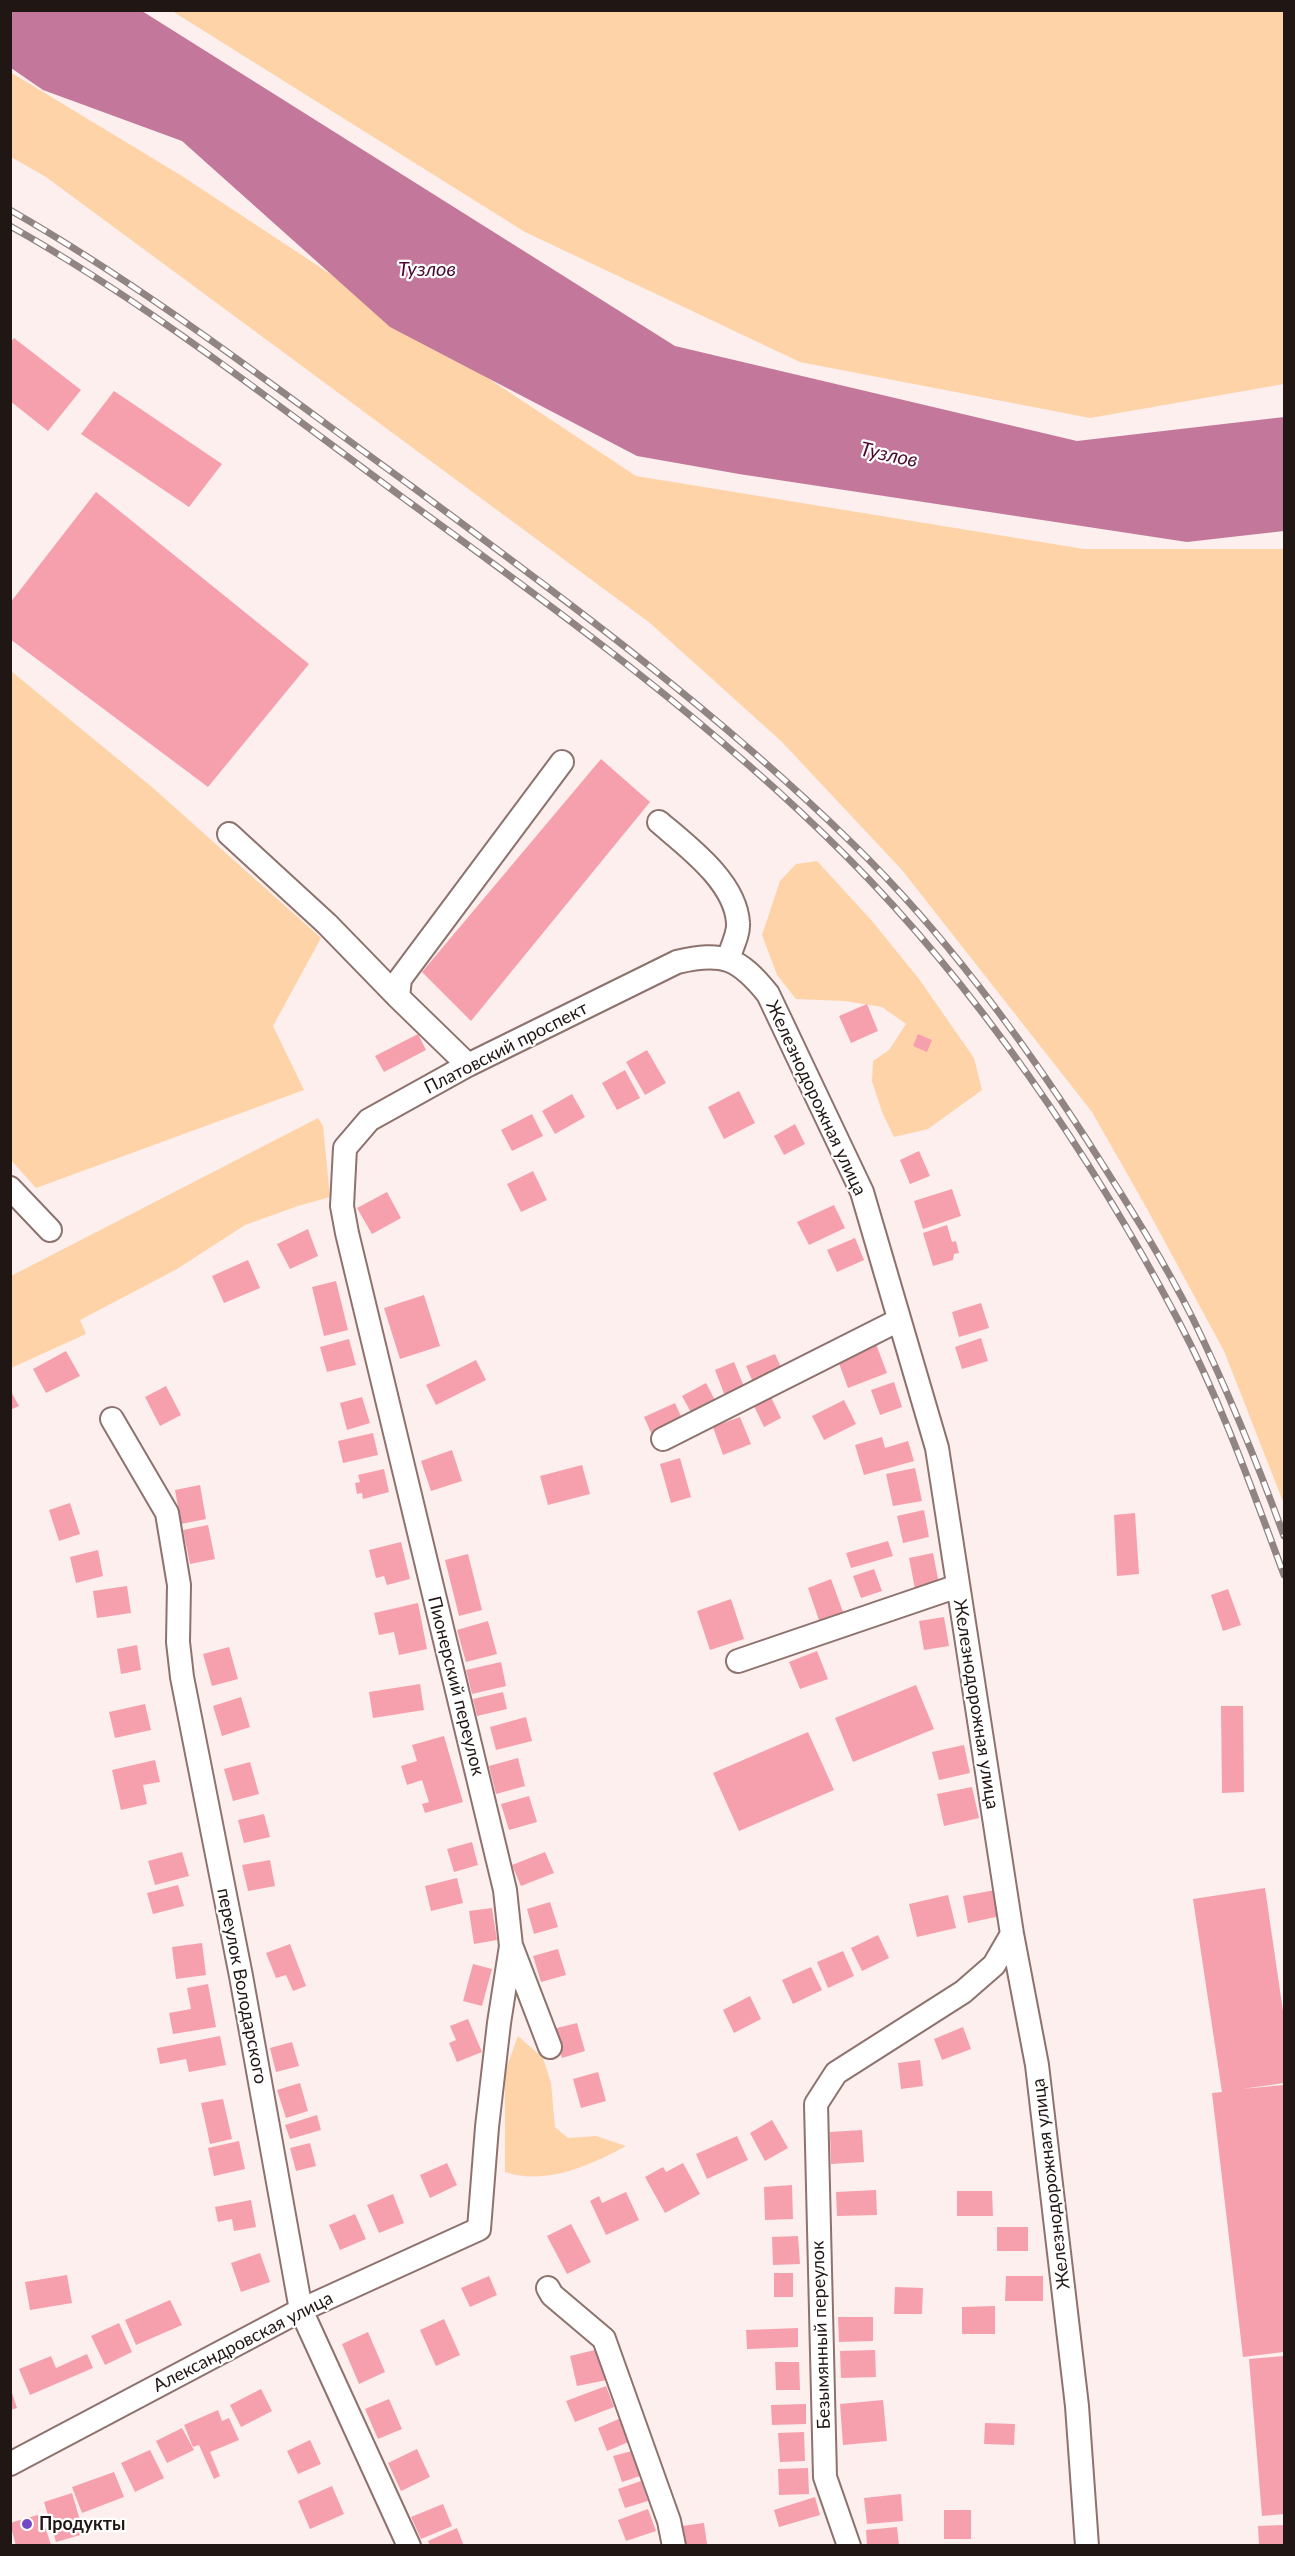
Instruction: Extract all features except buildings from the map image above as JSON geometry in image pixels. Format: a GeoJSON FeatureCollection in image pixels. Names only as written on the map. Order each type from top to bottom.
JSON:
{"type":"FeatureCollection","features":[{"type":"Feature","properties":{"kind":"street"},"geometry":{"type":"LineString","coordinates":[[398,997],[400,979],[562,762]]}},
{"type":"Feature","properties":{"kind":"street"},"geometry":{"type":"LineString","coordinates":[[658,822],[701,857],[729,891],[738,923],[728,959]]}},
{"type":"Feature","properties":{"kind":"street"},"geometry":{"type":"LineString","coordinates":[[229,834],[327,924],[468,1065]]}},
{"type":"Feature","properties":{"kind":"street","name":"Железнодорожная улица"},"geometry":{"type":"LineString","coordinates":[[677,962],[703,956],[728,959],[750,972],[768,994],[862,1192],[937,1448],[1012,1934],[1037,2065],[1077,2406],[1087,2546]]}},
{"type":"Feature","properties":{"kind":"street","name":"Платовский проспект"},"geometry":{"type":"LineString","coordinates":[[345,1148],[369,1120],[468,1065],[677,962]]}},
{"type":"Feature","properties":{"kind":"street","name":"Пионерский переулок"},"geometry":{"type":"LineString","coordinates":[[345,1148],[342,1206],[347,1233],[505,1890],[511,1946],[491,2092],[479,2229]]}},
{"type":"Feature","properties":{"kind":"street"},"geometry":{"type":"LineString","coordinates":[[10,1188],[50,1230]]}},
{"type":"Feature","properties":{"kind":"street"},"geometry":{"type":"LineString","coordinates":[[663,1439],[899,1320]]}},
{"type":"Feature","properties":{"kind":"street","name":"переулок Володарского"},"geometry":{"type":"LineString","coordinates":[[112,1419],[167,1513],[178,1585],[178,1642],[182,1677],[241,1976],[301,2310],[409,2546]]}},
{"type":"Feature","properties":{"kind":"street"},"geometry":{"type":"LineString","coordinates":[[738,1661],[958,1586]]}},
{"type":"Feature","properties":{"kind":"street","name":"Безымянный переулок"},"geometry":{"type":"LineString","coordinates":[[849,2546],[837,2504],[825,2477],[816,2104],[837,2073],[963,1992],[994,1965],[1012,1934]]}},
{"type":"Feature","properties":{"kind":"street"},"geometry":{"type":"LineString","coordinates":[[511,1946],[550,2047]]}},
{"type":"Feature","properties":{"kind":"street","name":"Александровская улица"},"geometry":{"type":"LineString","coordinates":[[10,2464],[301,2310],[479,2229]]}},
{"type":"Feature","properties":{"kind":"street"},"geometry":{"type":"LineString","coordinates":[[548,2288],[552,2295],[604,2340],[669,2521],[674,2546]]}},
{"type":"Feature","properties":{"kind":"shaded area"},"geometry":{"type":"Polygon","coordinates":[[[172,11],[1284,11],[1284,384],[1090,418],[800,362],[525,232],[172,11]]]}},
{"type":"Feature","properties":{"kind":"shaded area"},"geometry":{"type":"Polygon","coordinates":[[[10,72],[182,176],[636,476],[1084,549],[1284,549],[1284,1504],[1224,1351],[1092,1112],[902,870],[781,741],[650,623],[46,177],[11,157],[10,72]]]}},
{"type":"Feature","properties":{"kind":"shaded area"},"geometry":{"type":"Polygon","coordinates":[[[11,671],[153,788],[321,938],[273,1026],[304,1090],[36,1188],[10,1159],[11,671]]]}},
{"type":"Feature","properties":{"kind":"shaded area"},"geometry":{"type":"Polygon","coordinates":[[[817,861],[872,921],[919,979],[974,1058],[982,1090],[928,1129],[894,1137],[882,1112],[872,1081],[873,1061],[889,1050],[906,1024],[882,1007],[845,1001],[796,999],[777,975],[762,935],[780,881],[796,864],[817,861]]]}},
{"type":"Feature","properties":{"kind":"shaded area"},"geometry":{"type":"Polygon","coordinates":[[[318,1118],[323,1126],[330,1197],[245,1225],[177,1269],[80,1320],[86,1334],[11,1368],[11,1276],[318,1118]]]}},
{"type":"Feature","properties":{"kind":"shaded area"},"geometry":{"type":"Polygon","coordinates":[[[518,2036],[543,2058],[551,2083],[555,2127],[568,2138],[596,2136],[626,2146],[583,2166],[552,2175],[536,2177],[505,2172],[505,2072],[518,2036]]]}},
{"type":"Feature","properties":{"kind":"water","name":"Тузлов"},"geometry":{"type":"Polygon","coordinates":[[[10,11],[142,11],[675,346],[1077,441],[1284,417],[1284,531],[1187,542],[739,474],[637,456],[390,327],[182,141],[43,90],[11,68],[10,11]]]}},
{"type":"Feature","properties":{"kind":"railway"},"geometry":{"type":"LineString","coordinates":[[10,210],[113,273],[212,341],[580,612],[693,701],[748,748],[802,795],[887,879],[919,913],[979,986],[1035,1062],[1142,1228],[1169,1273],[1206,1345],[1284,1536]]}},
{"type":"Feature","properties":{"kind":"railway"},"geometry":{"type":"LineString","coordinates":[[10,226],[112,288],[210,355],[575,624],[741,759],[846,856],[941,961],[986,1017],[1070,1136],[1108,1197],[1194,1351],[1235,1446],[1284,1575]]}},
{"type":"Feature","properties":{"kind":"place","name":"Продукты"},"geometry":{"type":"Point","coordinates":[27,2524]}}]}
